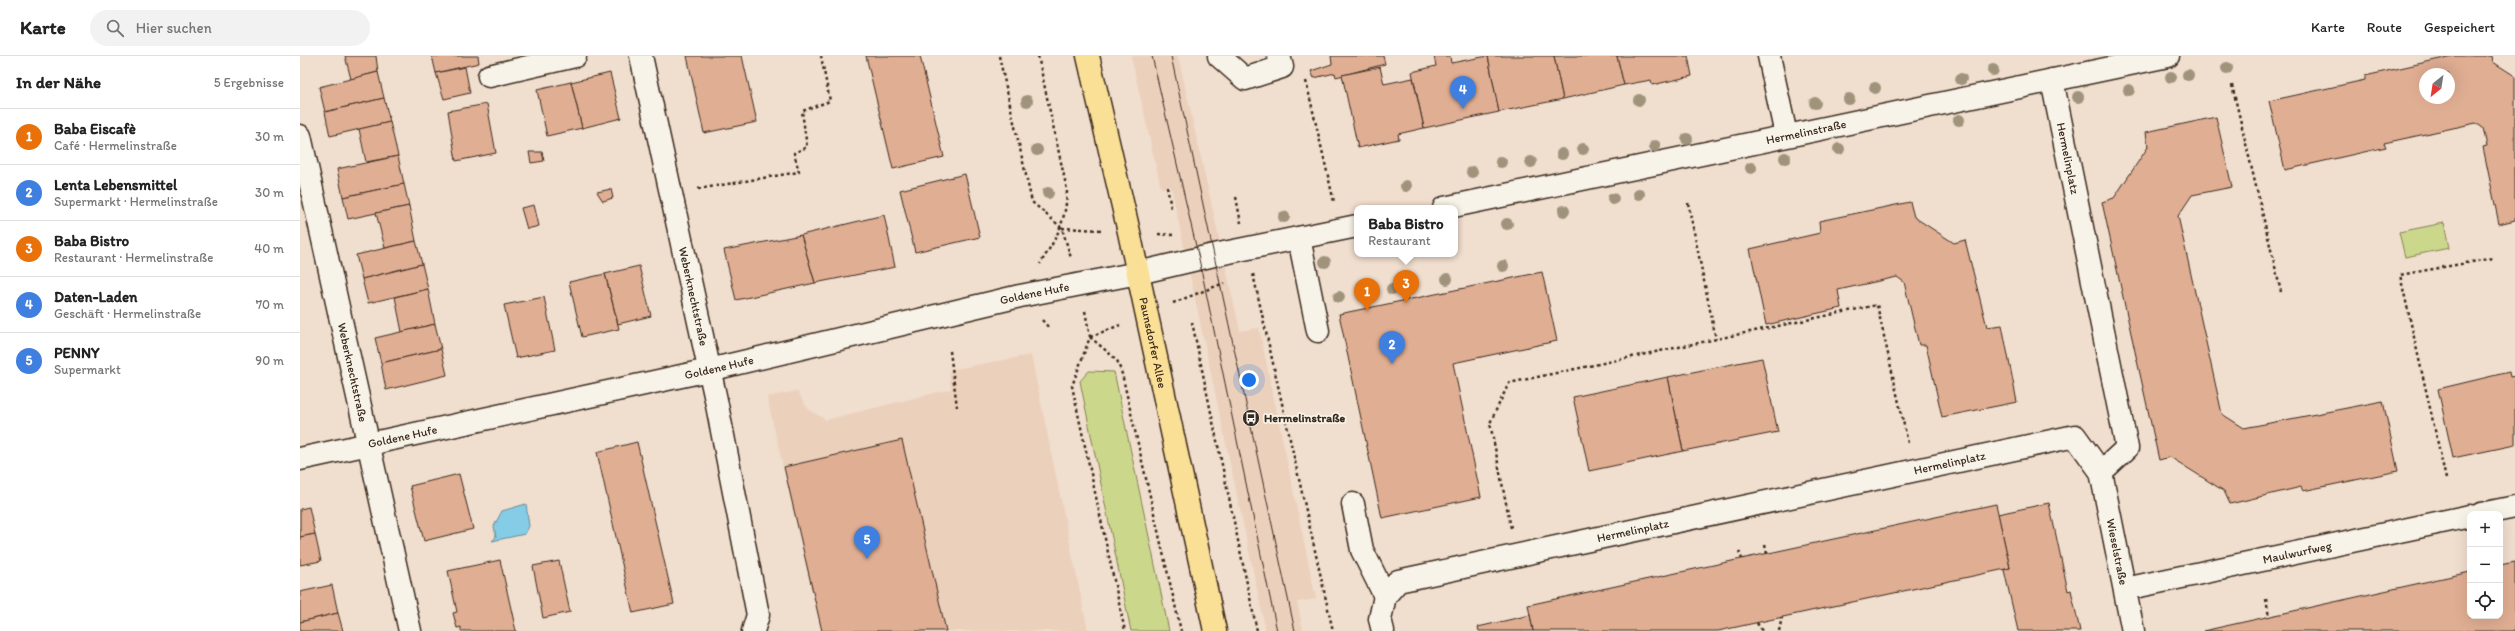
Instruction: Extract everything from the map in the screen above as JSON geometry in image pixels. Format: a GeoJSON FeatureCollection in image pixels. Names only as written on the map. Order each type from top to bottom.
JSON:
{"type":"FeatureCollection","features":[{"type":"Feature","properties":{"kind":"main road","name":"Paunsdorfer Allee"},"geometry":{"type":"LineString","coordinates":[[1088,56],[1138,274],[1215,631]]}},
{"type":"Feature","properties":{"kind":"street"},"geometry":{"type":"LineString","coordinates":[[489,76],[575,56]]}},
{"type":"Feature","properties":{"kind":"street","name":"Weberknechtstraße"},"geometry":{"type":"LineString","coordinates":[[641,56],[709,370],[758,615],[753,631]]}},
{"type":"Feature","properties":{"kind":"street"},"geometry":{"type":"LineString","coordinates":[[1219,56],[1245,79],[1280,62]]}},
{"type":"Feature","properties":{"kind":"street"},"geometry":{"type":"LineString","coordinates":[[1769,56],[1786,135]]}},
{"type":"Feature","properties":{"kind":"street","name":"Hermelinstraße"},"geometry":{"type":"LineString","coordinates":[[1458,205],[2168,56]]}},
{"type":"Feature","properties":{"kind":"street","name":"Hermelinplatz"},"geometry":{"type":"LineString","coordinates":[[1385,596],[1398,581],[1516,554],[2075,436],[2101,472],[2127,448],[2052,80]]}},
{"type":"Feature","properties":{"kind":"street","name":"Weberknechtstraße"},"geometry":{"type":"LineString","coordinates":[[300,136],[410,631]]}},
{"type":"Feature","properties":{"kind":"street"},"geometry":{"type":"LineString","coordinates":[[1138,274],[1349,228]]}},
{"type":"Feature","properties":{"kind":"street"},"geometry":{"type":"LineString","coordinates":[[1299,238],[1318,331]]}},
{"type":"Feature","properties":{"kind":"street","name":"Goldene Hufe"},"geometry":{"type":"LineString","coordinates":[[300,459],[709,370],[1020,296],[1138,274]]}},
{"type":"Feature","properties":{"kind":"street","name":"Wieselstraße"},"geometry":{"type":"LineString","coordinates":[[2101,472],[2133,631]]}},
{"type":"Feature","properties":{"kind":"street"},"geometry":{"type":"LineString","coordinates":[[1353,504],[1362,550],[1385,596],[1380,619],[1382,631]]}},
{"type":"Feature","properties":{"kind":"street"},"geometry":{"type":"LineString","coordinates":[[2496,511],[2515,507]]}},
{"type":"Feature","properties":{"kind":"street","name":"Maulwurfweg"},"geometry":{"type":"LineString","coordinates":[[2125,590],[2467,517]]}},
{"type":"Feature","properties":{"kind":"path"},"geometry":{"type":"LineString","coordinates":[[671,194],[799,172],[794,153],[807,147],[802,111],[830,102],[821,56]]}},
{"type":"Feature","properties":{"kind":"path"},"geometry":{"type":"LineString","coordinates":[[999,56],[1032,202],[1062,228]]}},
{"type":"Feature","properties":{"kind":"path"},"geometry":{"type":"LineString","coordinates":[[1038,56],[1067,190],[1066,210],[1062,228],[1045,257]]}},
{"type":"Feature","properties":{"kind":"path"},"geometry":{"type":"LineString","coordinates":[[1280,62],[1306,79],[1349,228]]}},
{"type":"Feature","properties":{"kind":"path"},"geometry":{"type":"LineString","coordinates":[[2232,85],[2281,292]]}},
{"type":"Feature","properties":{"kind":"path"},"geometry":{"type":"LineString","coordinates":[[1167,187],[1171,208]]}},
{"type":"Feature","properties":{"kind":"path"},"geometry":{"type":"LineString","coordinates":[[1688,204],[1716,339]]}},
{"type":"Feature","properties":{"kind":"path"},"geometry":{"type":"LineString","coordinates":[[2446,479],[2400,275],[2494,258]]}},
{"type":"Feature","properties":{"kind":"path"},"geometry":{"type":"LineString","coordinates":[[1252,272],[1333,631]]}},
{"type":"Feature","properties":{"kind":"path"},"geometry":{"type":"LineString","coordinates":[[1516,554],[1490,423],[1509,383],[1877,305],[1914,470]]}},
{"type":"Feature","properties":{"kind":"path"},"geometry":{"type":"LineString","coordinates":[[1192,322],[1257,631]]}},
{"type":"Feature","properties":{"kind":"path"},"geometry":{"type":"LineString","coordinates":[[1125,631],[1072,386],[1090,337],[1117,360],[1122,374],[1181,631]]}},
{"type":"Feature","properties":{"kind":"path"},"geometry":{"type":"LineString","coordinates":[[950,351],[957,408]]}},
{"type":"Feature","properties":{"kind":"path"},"geometry":{"type":"LineString","coordinates":[[1765,545],[1767,554]]}},
{"type":"Feature","properties":{"kind":"path"},"geometry":{"type":"LineString","coordinates":[[1739,551],[1742,559]]}},
{"type":"Feature","properties":{"kind":"path"},"geometry":{"type":"LineString","coordinates":[[2266,599],[2269,617]]}},
{"type":"Feature","properties":{"kind":"path"},"geometry":{"type":"LineString","coordinates":[[1779,631],[1782,617]]}},
{"type":"Feature","properties":{"kind":"path"},"geometry":{"type":"LineString","coordinates":[[1757,623],[1762,631]]}},
{"type":"Feature","properties":{"kind":"shaded area"},"geometry":{"type":"Polygon","coordinates":[[[1131,56],[1178,56],[1240,331],[1259,328],[1316,599],[1297,602],[1303,631],[1266,631],[1171,186],[1161,188],[1131,56]]]}},
{"type":"Feature","properties":{"kind":"shaded area"},"geometry":{"type":"Polygon","coordinates":[[[1031,355],[1088,631],[821,631],[767,397],[797,391],[808,409],[826,420],[951,389],[949,370],[1031,355]]]}},
{"type":"Feature","properties":{"kind":"green space"},"geometry":{"type":"Polygon","coordinates":[[[2444,223],[2449,248],[2405,257],[2399,232],[2444,223]]]}},
{"type":"Feature","properties":{"kind":"green space"},"geometry":{"type":"Polygon","coordinates":[[[1089,371],[1114,372],[1169,631],[1131,631],[1080,381],[1089,371]]]}},
{"type":"Feature","properties":{"kind":"water"},"geometry":{"type":"Polygon","coordinates":[[[526,504],[529,526],[525,534],[492,541],[496,537],[494,526],[502,511],[526,504]]]}},
{"type":"Feature","properties":{"kind":"building"},"geometry":{"type":"Polygon","coordinates":[[[345,56],[376,56],[378,72],[351,79],[345,56]]]}},
{"type":"Feature","properties":{"kind":"building"},"geometry":{"type":"Polygon","coordinates":[[[432,56],[478,56],[479,63],[436,73],[432,56]]]}},
{"type":"Feature","properties":{"kind":"building"},"geometry":{"type":"Polygon","coordinates":[[[687,56],[742,56],[757,122],[704,133],[687,56]]]}},
{"type":"Feature","properties":{"kind":"building"},"geometry":{"type":"Polygon","coordinates":[[[866,56],[920,56],[944,157],[893,169],[866,56]]]}},
{"type":"Feature","properties":{"kind":"building"},"geometry":{"type":"Polygon","coordinates":[[[1331,56],[1383,56],[1385,64],[1336,77],[1335,73],[1314,78],[1311,71],[1332,64],[1331,56]]]}},
{"type":"Feature","properties":{"kind":"building"},"geometry":{"type":"Polygon","coordinates":[[[1434,56],[1450,56],[1451,63],[1488,56],[1499,112],[1424,128],[1412,72],[1436,66],[1434,56]]]}},
{"type":"Feature","properties":{"kind":"building"},"geometry":{"type":"Polygon","coordinates":[[[1488,56],[1554,56],[1563,99],[1499,112],[1488,56]]]}},
{"type":"Feature","properties":{"kind":"building"},"geometry":{"type":"Polygon","coordinates":[[[1554,56],[1617,56],[1624,85],[1563,99],[1554,56]]]}},
{"type":"Feature","properties":{"kind":"building"},"geometry":{"type":"Polygon","coordinates":[[[1617,56],[1688,56],[1692,76],[1652,85],[1651,80],[1624,85],[1617,56]]]}},
{"type":"Feature","properties":{"kind":"building"},"geometry":{"type":"Polygon","coordinates":[[[2453,56],[2492,56],[2493,62],[2515,76],[2515,220],[2499,224],[2483,147],[2487,146],[2483,128],[2476,123],[2384,143],[2386,147],[2285,170],[2269,101],[2365,80],[2365,76],[2453,56]]]}},
{"type":"Feature","properties":{"kind":"building"},"geometry":{"type":"Polygon","coordinates":[[[465,67],[470,93],[444,99],[436,73],[465,67]]]}},
{"type":"Feature","properties":{"kind":"building"},"geometry":{"type":"Polygon","coordinates":[[[1380,67],[1384,84],[1413,78],[1424,128],[1398,134],[1399,139],[1358,148],[1342,75],[1380,67]]]}},
{"type":"Feature","properties":{"kind":"building"},"geometry":{"type":"Polygon","coordinates":[[[378,72],[384,98],[325,112],[319,87],[378,72]]]}},
{"type":"Feature","properties":{"kind":"building"},"geometry":{"type":"Polygon","coordinates":[[[610,73],[621,118],[582,128],[571,82],[610,73]]]}},
{"type":"Feature","properties":{"kind":"building"},"geometry":{"type":"Polygon","coordinates":[[[571,82],[582,128],[547,136],[537,90],[571,82]]]}},
{"type":"Feature","properties":{"kind":"building"},"geometry":{"type":"Polygon","coordinates":[[[384,98],[390,122],[330,136],[325,112],[384,98]]]}},
{"type":"Feature","properties":{"kind":"building"},"geometry":{"type":"Polygon","coordinates":[[[487,104],[496,153],[456,161],[448,111],[487,104]]]}},
{"type":"Feature","properties":{"kind":"building"},"geometry":{"type":"Polygon","coordinates":[[[2216,117],[2232,187],[2192,195],[2178,216],[2222,414],[2244,428],[2383,401],[2398,471],[2303,491],[2301,487],[2230,504],[2224,491],[2170,457],[2159,460],[2102,202],[2114,198],[2148,147],[2146,132],[2216,117]]]}},
{"type":"Feature","properties":{"kind":"building"},"geometry":{"type":"Polygon","coordinates":[[[390,122],[398,156],[366,162],[359,129],[390,122]]]}},
{"type":"Feature","properties":{"kind":"building"},"geometry":{"type":"Polygon","coordinates":[[[529,152],[542,152],[544,161],[531,163],[529,152]]]}},
{"type":"Feature","properties":{"kind":"building"},"geometry":{"type":"Polygon","coordinates":[[[398,156],[404,184],[343,197],[337,169],[398,156]]]}},
{"type":"Feature","properties":{"kind":"building"},"geometry":{"type":"Polygon","coordinates":[[[965,174],[980,237],[915,252],[900,190],[965,174]]]}},
{"type":"Feature","properties":{"kind":"building"},"geometry":{"type":"Polygon","coordinates":[[[404,184],[409,206],[348,219],[343,197],[404,184]]]}},
{"type":"Feature","properties":{"kind":"building"},"geometry":{"type":"Polygon","coordinates":[[[611,189],[613,198],[603,201],[597,192],[611,189]]]}},
{"type":"Feature","properties":{"kind":"building"},"geometry":{"type":"Polygon","coordinates":[[[1910,202],[1914,217],[1954,243],[1965,240],[1987,327],[2002,325],[2017,402],[1942,417],[1926,345],[1919,345],[1904,282],[1897,277],[1838,290],[1841,308],[1766,325],[1750,249],[1820,233],[1819,221],[1910,202]]]}},
{"type":"Feature","properties":{"kind":"building"},"geometry":{"type":"Polygon","coordinates":[[[534,205],[539,226],[527,229],[521,208],[534,205]]]}},
{"type":"Feature","properties":{"kind":"building"},"geometry":{"type":"Polygon","coordinates":[[[409,206],[416,241],[385,248],[376,213],[409,206]]]}},
{"type":"Feature","properties":{"kind":"building"},"geometry":{"type":"Polygon","coordinates":[[[884,215],[895,267],[815,283],[801,235],[884,215]]]}},
{"type":"Feature","properties":{"kind":"building"},"geometry":{"type":"Polygon","coordinates":[[[801,235],[815,283],[736,300],[724,250],[801,235]]]}},
{"type":"Feature","properties":{"kind":"building"},"geometry":{"type":"Polygon","coordinates":[[[416,241],[422,264],[362,279],[356,255],[416,241]]]}},
{"type":"Feature","properties":{"kind":"building"},"geometry":{"type":"Polygon","coordinates":[[[422,264],[428,289],[368,303],[362,279],[422,264]]]}},
{"type":"Feature","properties":{"kind":"building"},"geometry":{"type":"Polygon","coordinates":[[[639,266],[651,316],[618,324],[605,274],[639,266]]]}},
{"type":"Feature","properties":{"kind":"building"},"geometry":{"type":"Polygon","coordinates":[[[1542,272],[1557,341],[1453,363],[1481,497],[1382,518],[1339,314],[1542,272]]]}},
{"type":"Feature","properties":{"kind":"building"},"geometry":{"type":"Polygon","coordinates":[[[605,274],[619,329],[582,337],[569,282],[605,274]]]}},
{"type":"Feature","properties":{"kind":"building"},"geometry":{"type":"Polygon","coordinates":[[[428,289],[435,324],[402,332],[395,297],[428,289]]]}},
{"type":"Feature","properties":{"kind":"building"},"geometry":{"type":"Polygon","coordinates":[[[544,297],[555,350],[516,358],[504,305],[544,297]]]}},
{"type":"Feature","properties":{"kind":"building"},"geometry":{"type":"Polygon","coordinates":[[[435,324],[441,349],[381,363],[375,338],[435,324]]]}},
{"type":"Feature","properties":{"kind":"building"},"geometry":{"type":"Polygon","coordinates":[[[441,349],[447,375],[386,390],[381,363],[441,349]]]}},
{"type":"Feature","properties":{"kind":"building"},"geometry":{"type":"Polygon","coordinates":[[[1762,358],[1778,432],[1683,451],[1668,377],[1762,358]]]}},
{"type":"Feature","properties":{"kind":"building"},"geometry":{"type":"Polygon","coordinates":[[[2509,372],[2510,377],[2515,376],[2515,445],[2453,458],[2438,389],[2509,372]]]}},
{"type":"Feature","properties":{"kind":"building"},"geometry":{"type":"Polygon","coordinates":[[[1668,377],[1683,451],[1589,471],[1573,397],[1668,377]]]}},
{"type":"Feature","properties":{"kind":"building"},"geometry":{"type":"Polygon","coordinates":[[[902,440],[946,631],[822,631],[784,467],[902,440]]]}},
{"type":"Feature","properties":{"kind":"building"},"geometry":{"type":"Polygon","coordinates":[[[637,442],[674,604],[633,613],[597,452],[637,442]]]}},
{"type":"Feature","properties":{"kind":"building"},"geometry":{"type":"Polygon","coordinates":[[[459,474],[473,529],[424,541],[410,486],[459,474]]]}},
{"type":"Feature","properties":{"kind":"building"},"geometry":{"type":"Polygon","coordinates":[[[2049,503],[2068,591],[2071,590],[2080,631],[2018,631],[2004,570],[2010,568],[1998,514],[2049,503]]]}},
{"type":"Feature","properties":{"kind":"building"},"geometry":{"type":"Polygon","coordinates":[[[1996,504],[2010,568],[1718,631],[1533,631],[1528,605],[1996,504]]]}},
{"type":"Feature","properties":{"kind":"building"},"geometry":{"type":"Polygon","coordinates":[[[309,507],[315,534],[300,537],[300,509],[309,507]]]}},
{"type":"Feature","properties":{"kind":"building"},"geometry":{"type":"Polygon","coordinates":[[[315,534],[321,561],[300,565],[300,537],[315,534]]]}},
{"type":"Feature","properties":{"kind":"building"},"geometry":{"type":"Polygon","coordinates":[[[500,560],[516,631],[461,631],[461,627],[457,628],[453,613],[457,612],[448,571],[500,560]]]}},
{"type":"Feature","properties":{"kind":"building"},"geometry":{"type":"Polygon","coordinates":[[[559,561],[570,612],[543,618],[533,566],[559,561]]]}},
{"type":"Feature","properties":{"kind":"building"},"geometry":{"type":"Polygon","coordinates":[[[2515,562],[2515,630],[2511,631],[2203,631],[2467,573],[2467,619],[2503,619],[2503,564],[2515,562]]]}},
{"type":"Feature","properties":{"kind":"building"},"geometry":{"type":"Polygon","coordinates":[[[332,585],[338,613],[300,622],[300,592],[332,585]]]}},
{"type":"Feature","properties":{"kind":"building"},"geometry":{"type":"Polygon","coordinates":[[[338,613],[343,631],[300,631],[300,622],[338,613]]]}},
{"type":"Feature","properties":{"kind":"building"},"geometry":{"type":"Polygon","coordinates":[[[1530,615],[1533,631],[1479,631],[1478,627],[1530,615]]]}},
{"type":"Feature","properties":{"kind":"tram line"},"geometry":{"type":"LineString","coordinates":[[1152,56],[1199,259],[1277,631]]}},
{"type":"Feature","properties":{"kind":"tram line"},"geometry":{"type":"LineString","coordinates":[[1171,56],[1295,631]]}},
{"type":"Feature","properties":{"kind":"place","name":"Daten-Laden"},"geometry":{"type":"Point","coordinates":[1463,109]}},
{"type":"Feature","properties":{"kind":"place","name":"Baba Bistro"},"geometry":{"type":"Point","coordinates":[1406,303]}},
{"type":"Feature","properties":{"kind":"place","name":"Baba Eiscafè"},"geometry":{"type":"Point","coordinates":[1367,311]}},
{"type":"Feature","properties":{"kind":"place","name":"Lenta Lebensmittel"},"geometry":{"type":"Point","coordinates":[1392,364]}},
{"type":"Feature","properties":{"kind":"place","name":"Hermelinstraße"},"geometry":{"type":"Point","coordinates":[1251,418]}},
{"type":"Feature","properties":{"kind":"place","name":"PENNY"},"geometry":{"type":"Point","coordinates":[867,559]}}]}
